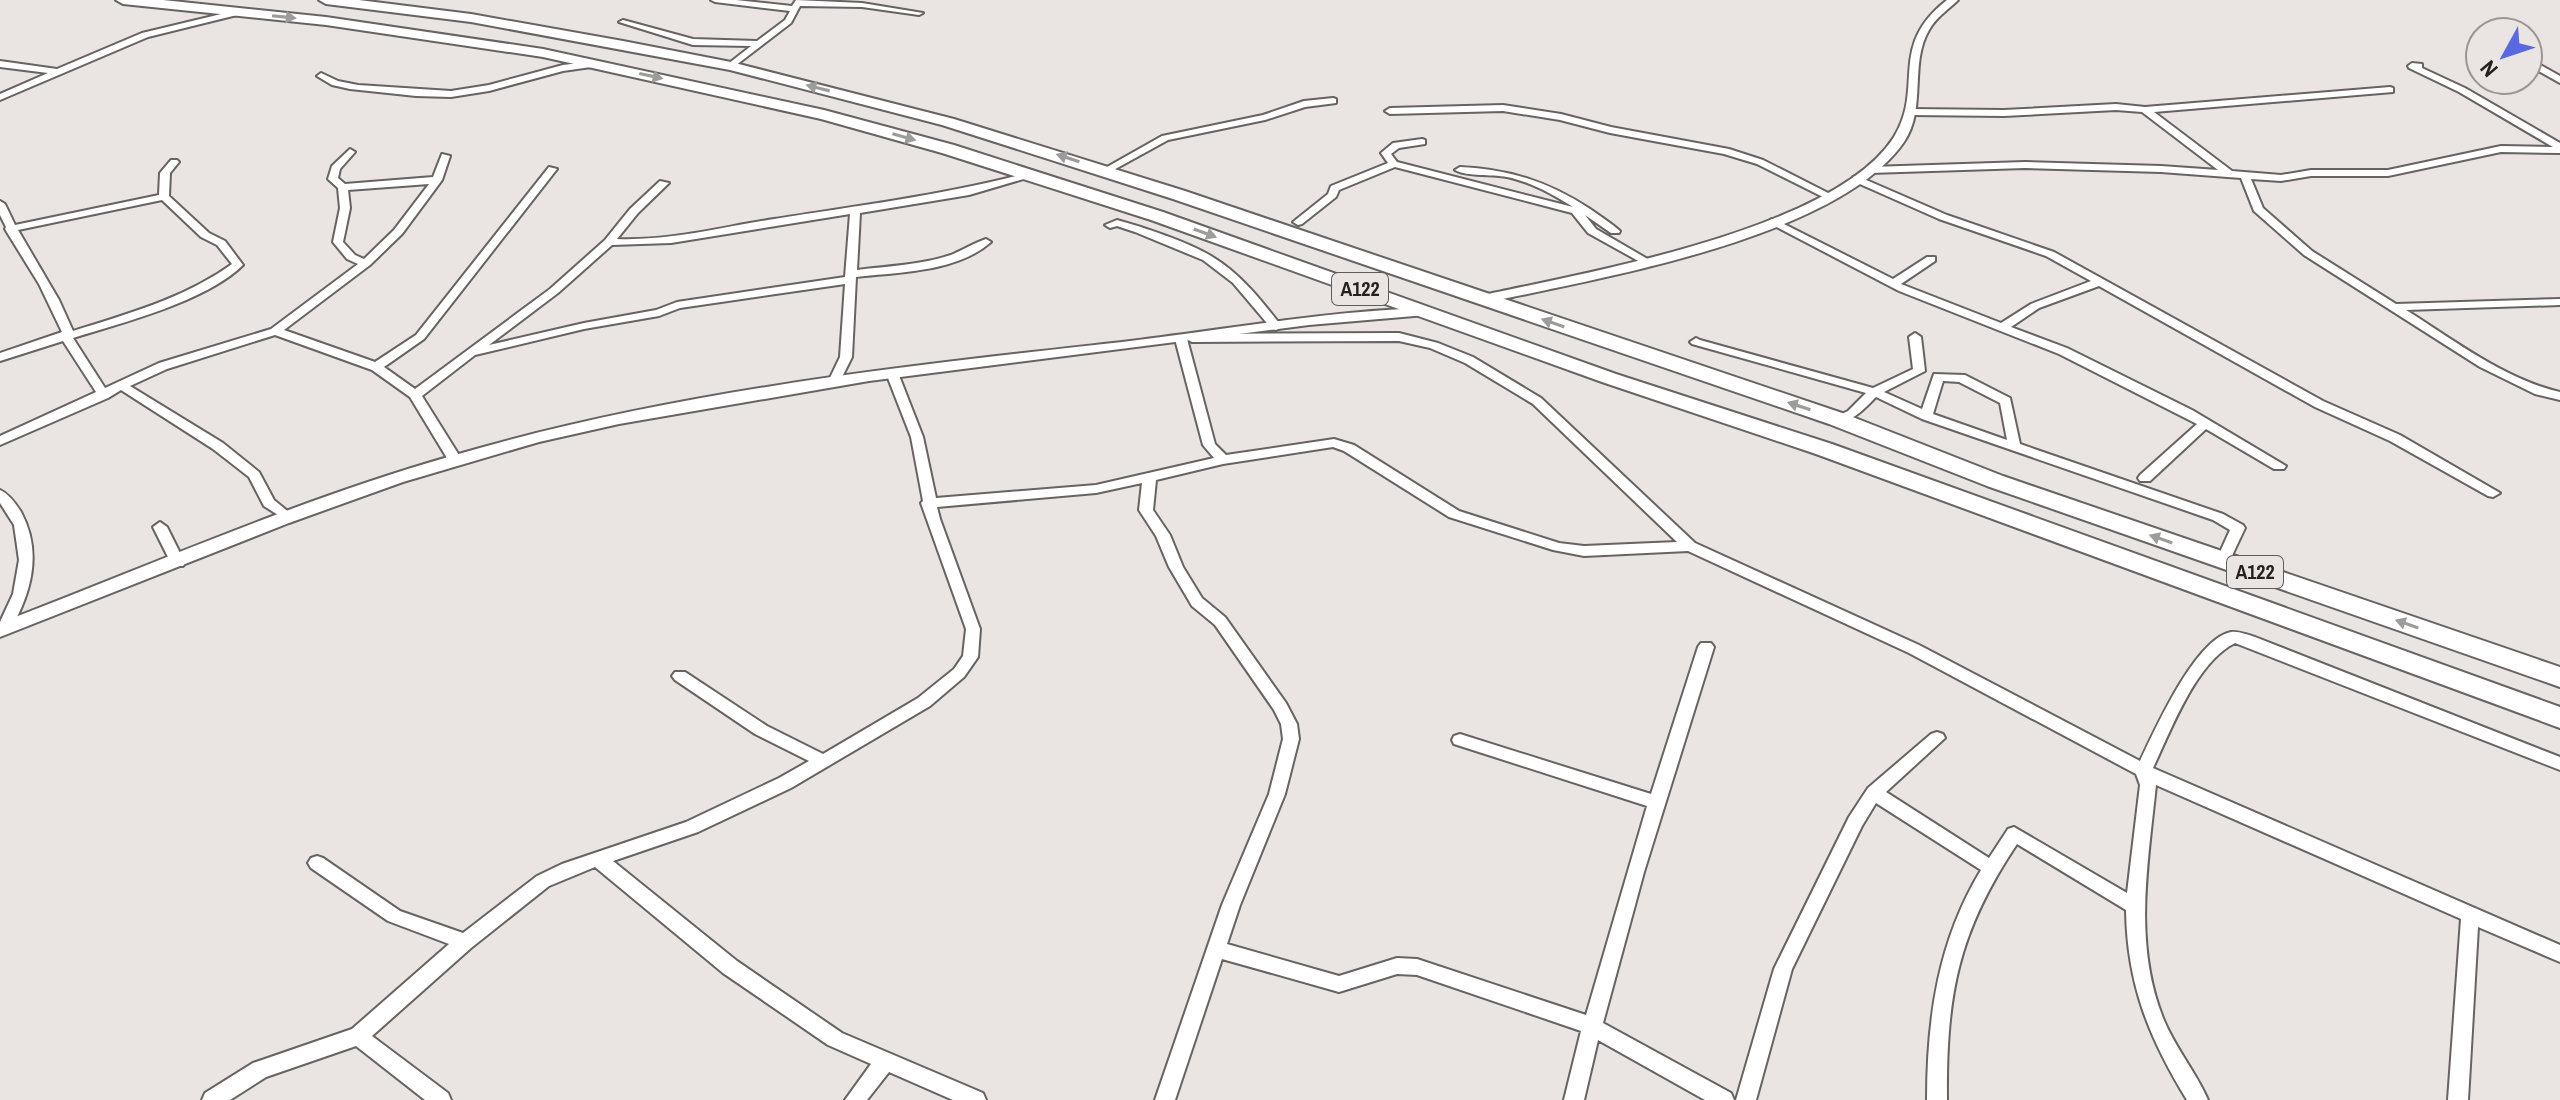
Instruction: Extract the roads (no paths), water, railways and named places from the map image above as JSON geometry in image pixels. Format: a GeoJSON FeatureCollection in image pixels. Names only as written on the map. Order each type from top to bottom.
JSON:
{"type":"FeatureCollection","features":[{"type":"Feature","properties":{"kind":"highway","name":"A122"},"geometry":{"type":"LineString","coordinates":[[123,0],[453,38],[566,64],[596,64],[824,115],[1032,175],[1157,216],[1609,378],[1886,471],[2220,597],[2560,718]]}},
{"type":"Feature","properties":{"kind":"highway","name":"A122"},"geometry":{"type":"LineString","coordinates":[[326,0],[471,18],[713,62],[948,122],[1179,195],[1837,419],[1995,481],[2560,677]]}},
{"type":"Feature","properties":{"kind":"highway"},"geometry":{"type":"LineString","coordinates":[[688,83],[713,62]]}},
{"type":"Feature","properties":{"kind":"highway"},"geometry":{"type":"LineString","coordinates":[[1157,216],[1179,195]]}},
{"type":"Feature","properties":{"kind":"highway"},"geometry":{"type":"LineString","coordinates":[[1609,378],[1633,350]]}},
{"type":"Feature","properties":{"kind":"highway"},"geometry":{"type":"LineString","coordinates":[[1886,471],[1893,439]]}},
{"type":"Feature","properties":{"kind":"highway"},"geometry":{"type":"LineString","coordinates":[[2218,559],[2220,597]]}},
{"type":"Feature","properties":{"kind":"highway"},"geometry":{"type":"LineString","coordinates":[[2455,641],[2490,693]]}},
{"type":"Feature","properties":{"kind":"street"},"geometry":{"type":"LineString","coordinates":[[715,0],[862,5],[919,13]]}},
{"type":"Feature","properties":{"kind":"street"},"geometry":{"type":"LineString","coordinates":[[1484,299],[1646,261],[1772,222],[1829,196],[1857,179],[1897,143],[1910,112],[1911,64],[1916,46],[1932,16],[1953,0]]}},
{"type":"Feature","properties":{"kind":"street"},"geometry":{"type":"LineString","coordinates":[[731,66],[788,21],[798,4]]}},
{"type":"Feature","properties":{"kind":"street"},"geometry":{"type":"LineString","coordinates":[[0,97],[157,31],[238,12]]}},
{"type":"Feature","properties":{"kind":"street"},"geometry":{"type":"LineString","coordinates":[[623,22],[693,42],[760,44]]}},
{"type":"Feature","properties":{"kind":"street"},"geometry":{"type":"LineString","coordinates":[[0,64],[58,72]]}},
{"type":"Feature","properties":{"kind":"street"},"geometry":{"type":"LineString","coordinates":[[321,76],[339,85],[361,89],[436,94],[473,92],[566,64]]}},
{"type":"Feature","properties":{"kind":"street"},"geometry":{"type":"LineString","coordinates":[[2419,66],[2412,66],[2462,90],[2560,149]]}},
{"type":"Feature","properties":{"kind":"street"},"geometry":{"type":"LineString","coordinates":[[1910,112],[2004,113],[2116,107],[2145,110],[2390,90]]}},
{"type":"Feature","properties":{"kind":"street"},"geometry":{"type":"LineString","coordinates":[[1105,171],[1165,138],[1304,104],[1333,101]]}},
{"type":"Feature","properties":{"kind":"street"},"geometry":{"type":"LineString","coordinates":[[1390,111],[1503,108],[1561,117],[1610,130],[1726,151],[1760,162],[1829,196]]}},
{"type":"Feature","properties":{"kind":"street"},"geometry":{"type":"LineString","coordinates":[[2145,110],[2229,175]]}},
{"type":"Feature","properties":{"kind":"street"},"geometry":{"type":"LineString","coordinates":[[1394,164],[1386,153],[1396,145],[1422,142]]}},
{"type":"Feature","properties":{"kind":"street"},"geometry":{"type":"LineString","coordinates":[[1870,170],[2025,165],[2281,178],[2311,173],[2367,175],[2487,151],[2560,149]]}},
{"type":"Feature","properties":{"kind":"street"},"geometry":{"type":"LineString","coordinates":[[350,152],[333,173],[333,179],[343,187],[437,180]]}},
{"type":"Feature","properties":{"kind":"street"},"geometry":{"type":"LineString","coordinates":[[0,441],[194,354],[275,331],[366,263],[410,219],[437,180],[445,156]]}},
{"type":"Feature","properties":{"kind":"street"},"geometry":{"type":"LineString","coordinates":[[0,357],[194,289],[227,275],[238,265],[221,243],[205,235],[164,197],[165,173],[174,162]]}},
{"type":"Feature","properties":{"kind":"street"},"geometry":{"type":"LineString","coordinates":[[1298,222],[1332,195],[1335,188],[1394,164],[1576,211],[1592,231],[1646,261]]}},
{"type":"Feature","properties":{"kind":"street"},"geometry":{"type":"LineString","coordinates":[[376,367],[420,337],[552,169]]}},
{"type":"Feature","properties":{"kind":"street"},"geometry":{"type":"LineString","coordinates":[[1460,170],[1495,171],[1538,182],[1571,199],[1615,231]]}},
{"type":"Feature","properties":{"kind":"street"},"geometry":{"type":"LineString","coordinates":[[609,242],[658,241],[994,187],[1032,175]]}},
{"type":"Feature","properties":{"kind":"street"},"geometry":{"type":"LineString","coordinates":[[2245,175],[2258,209],[2285,237],[2484,364],[2539,391],[2560,396]]}},
{"type":"Feature","properties":{"kind":"street"},"geometry":{"type":"LineString","coordinates":[[1857,179],[1935,214],[2050,254],[2319,404],[2395,438],[2493,493]]}},
{"type":"Feature","properties":{"kind":"street"},"geometry":{"type":"LineString","coordinates":[[415,395],[476,352],[609,242],[624,221],[664,183]]}},
{"type":"Feature","properties":{"kind":"street"},"geometry":{"type":"LineString","coordinates":[[343,187],[345,208],[338,242],[351,257],[366,263]]}},
{"type":"Feature","properties":{"kind":"street"},"geometry":{"type":"LineString","coordinates":[[10,229],[164,197]]}},
{"type":"Feature","properties":{"kind":"street"},"geometry":{"type":"LineString","coordinates":[[0,204],[10,229],[58,302],[66,334],[104,395]]}},
{"type":"Feature","properties":{"kind":"street"},"geometry":{"type":"LineString","coordinates":[[834,382],[846,357],[855,209]]}},
{"type":"Feature","properties":{"kind":"street"},"geometry":{"type":"LineString","coordinates":[[1772,222],[1893,284],[1966,316],[2063,351],[2205,423],[2279,466]]}},
{"type":"Feature","properties":{"kind":"street"},"geometry":{"type":"LineString","coordinates":[[1110,225],[1117,223],[1139,230],[1207,258],[1237,281],[1276,327]]}},
{"type":"Feature","properties":{"kind":"street"},"geometry":{"type":"LineString","coordinates":[[476,352],[600,322],[659,313],[677,305],[947,261],[970,253],[986,242]]}},
{"type":"Feature","properties":{"kind":"street"},"geometry":{"type":"LineString","coordinates":[[1893,284],[1931,259]]}},
{"type":"Feature","properties":{"kind":"street"},"geometry":{"type":"LineString","coordinates":[[2002,327],[2035,306],[2099,282]]}},
{"type":"Feature","properties":{"kind":"street"},"geometry":{"type":"LineString","coordinates":[[1367,313],[1387,299]]}},
{"type":"Feature","properties":{"kind":"street"},"geometry":{"type":"LineString","coordinates":[[2397,307],[2560,302]]}},
{"type":"Feature","properties":{"kind":"street"},"geometry":{"type":"LineString","coordinates":[[2,629],[289,518],[455,460],[625,418],[892,373],[1276,327],[1367,313],[1421,312]]}},
{"type":"Feature","properties":{"kind":"street"},"geometry":{"type":"LineString","coordinates":[[275,331],[376,367],[415,395],[455,460]]}},
{"type":"Feature","properties":{"kind":"street"},"geometry":{"type":"LineString","coordinates":[[1186,338],[1386,336],[1434,345],[1458,355],[1537,401],[1690,546],[1914,649],[2143,771],[2560,954]]}},
{"type":"Feature","properties":{"kind":"street"},"geometry":{"type":"LineString","coordinates":[[1837,419],[1852,414],[1874,392],[1919,371],[1915,337]]}},
{"type":"Feature","properties":{"kind":"street"},"geometry":{"type":"LineString","coordinates":[[1186,338],[1209,445],[1223,460]]}},
{"type":"Feature","properties":{"kind":"street"},"geometry":{"type":"LineString","coordinates":[[1696,342],[1874,392],[1926,416],[2183,504],[2238,528],[2218,559]]}},
{"type":"Feature","properties":{"kind":"street"},"geometry":{"type":"LineString","coordinates":[[1426,349],[1458,355]]}},
{"type":"Feature","properties":{"kind":"street"},"geometry":{"type":"LineString","coordinates":[[212,1100],[260,1070],[358,1036],[465,942],[543,881],[568,869],[692,827],[823,761],[924,702],[945,686],[970,657],[973,629],[928,503],[917,437],[892,373]]}},
{"type":"Feature","properties":{"kind":"street"},"geometry":{"type":"LineString","coordinates":[[1926,416],[1938,377],[1961,378],[2006,401],[2014,445]]}},
{"type":"Feature","properties":{"kind":"street"},"geometry":{"type":"LineString","coordinates":[[121,385],[218,446],[254,475],[269,503],[289,518]]}},
{"type":"Feature","properties":{"kind":"street"},"geometry":{"type":"LineString","coordinates":[[2145,478],[2205,423]]}},
{"type":"Feature","properties":{"kind":"street"},"geometry":{"type":"LineString","coordinates":[[928,503],[1096,489],[1223,460],[1334,443],[1349,448],[1454,514],[1558,547],[1584,551],[1690,546]]}},
{"type":"Feature","properties":{"kind":"street"},"geometry":{"type":"LineString","coordinates":[[1201,465],[1209,445]]}},
{"type":"Feature","properties":{"kind":"street"},"geometry":{"type":"LineString","coordinates":[[1149,479],[1146,510],[1163,535],[1176,567],[1197,602],[1220,621],[1238,645],[1289,724],[1291,739],[1285,769],[1216,949],[1165,1100]]}},
{"type":"Feature","properties":{"kind":"street"},"geometry":{"type":"LineString","coordinates":[[0,494],[14,509],[28,544],[22,593],[2,629]]}},
{"type":"Feature","properties":{"kind":"street"},"geometry":{"type":"LineString","coordinates":[[160,527],[178,563]]}},
{"type":"Feature","properties":{"kind":"street"},"geometry":{"type":"LineString","coordinates":[[2198,1100],[2162,1043],[2144,998],[2133,905],[2148,785],[2143,771],[2179,698],[2223,641],[2234,637],[2349,678],[2560,764]]}},
{"type":"Feature","properties":{"kind":"street"},"geometry":{"type":"LineString","coordinates":[[1574,1100],[1591,1026],[1656,802],[1706,647]]}},
{"type":"Feature","properties":{"kind":"street"},"geometry":{"type":"LineString","coordinates":[[680,676],[761,730],[823,761]]}},
{"type":"Feature","properties":{"kind":"street"},"geometry":{"type":"LineString","coordinates":[[1746,1100],[1783,969],[1855,822],[1874,793],[1937,738]]}},
{"type":"Feature","properties":{"kind":"street"},"geometry":{"type":"LineString","coordinates":[[1460,740],[1656,802]]}},
{"type":"Feature","properties":{"kind":"street"},"geometry":{"type":"LineString","coordinates":[[1874,793],[1988,866]]}},
{"type":"Feature","properties":{"kind":"street"},"geometry":{"type":"LineString","coordinates":[[1937,1100],[1939,1040],[1952,956],[1971,904],[2014,834],[2133,905]]}},
{"type":"Feature","properties":{"kind":"street"},"geometry":{"type":"LineString","coordinates":[[599,860],[730,967],[835,1039],[976,1100]]}},
{"type":"Feature","properties":{"kind":"street"},"geometry":{"type":"LineString","coordinates":[[317,863],[394,916],[465,942]]}},
{"type":"Feature","properties":{"kind":"street"},"geometry":{"type":"LineString","coordinates":[[2458,1100],[2470,914]]}},
{"type":"Feature","properties":{"kind":"street"},"geometry":{"type":"LineString","coordinates":[[1216,949],[1339,984],[1397,966],[1417,967],[1591,1026],[1724,1100]]}},
{"type":"Feature","properties":{"kind":"street"},"geometry":{"type":"LineString","coordinates":[[358,1036],[441,1100]]}},
{"type":"Feature","properties":{"kind":"street"},"geometry":{"type":"LineString","coordinates":[[855,1100],[885,1062]]}}]}
